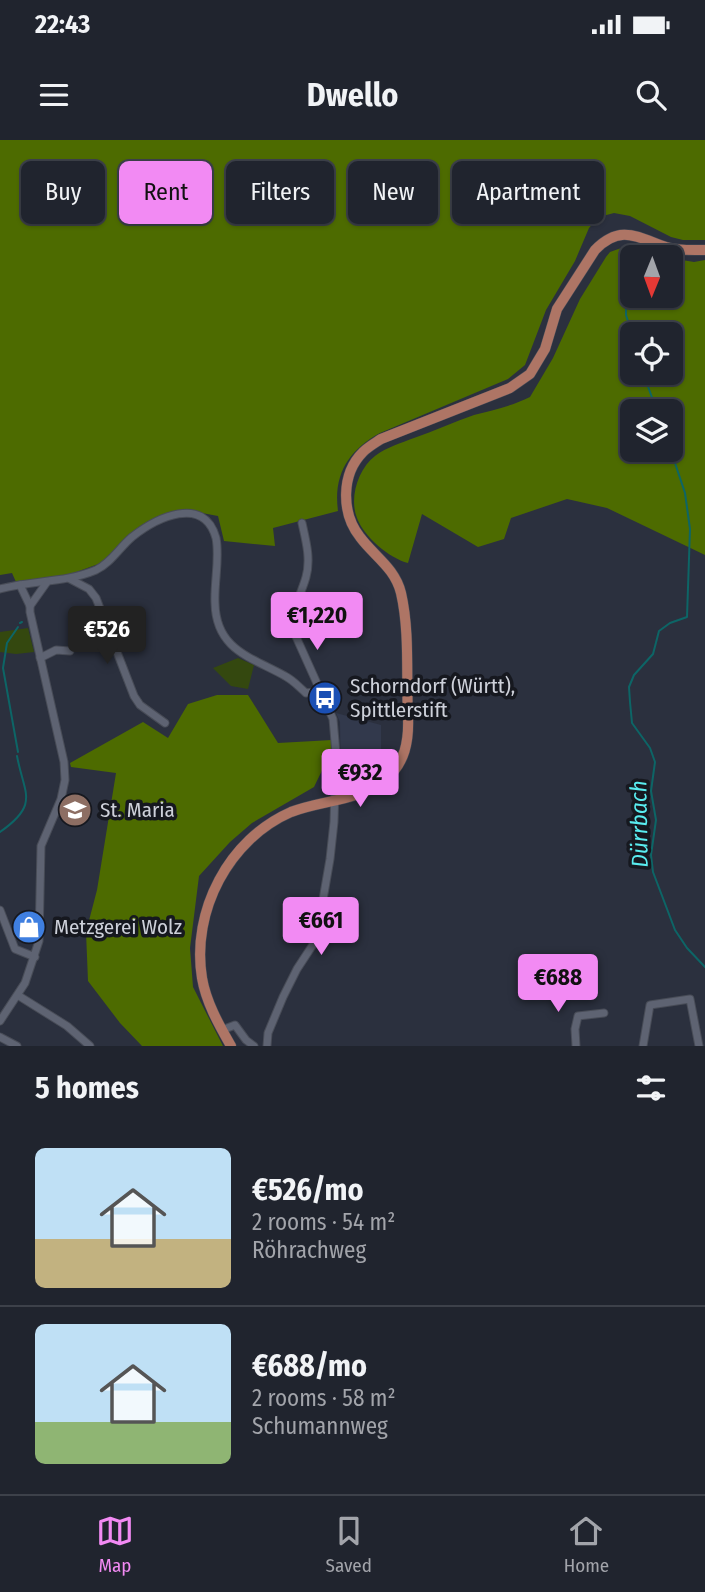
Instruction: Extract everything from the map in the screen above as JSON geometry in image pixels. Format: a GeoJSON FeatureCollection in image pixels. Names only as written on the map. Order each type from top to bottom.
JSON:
{"type":"FeatureCollection","features":[{"type":"Feature","properties":{"kind":"main road"},"geometry":{"type":"LineString","coordinates":[[231,1046],[205,992],[200,950],[205,918],[216,887],[234,856],[269,825],[295,811],[365,792],[385,780],[405,753],[409,733],[401,591],[394,575],[359,536],[346,508],[346,491],[356,463],[363,452],[381,439],[510,388],[530,374],[545,349],[557,309],[595,250],[613,237],[636,235],[680,250],[705,250]]}},
{"type":"Feature","properties":{"kind":"street"},"geometry":{"type":"LineString","coordinates":[[0,589],[70,579],[106,565],[132,537],[172,515],[182,512],[201,516],[214,528],[215,602],[218,621],[226,639],[241,654],[287,677],[306,693],[322,691]]}},
{"type":"Feature","properties":{"kind":"street"},"geometry":{"type":"LineString","coordinates":[[267,1046],[268,1032],[283,997],[316,940],[330,859],[334,800],[333,719],[293,630],[292,618],[308,565],[302,523]]}},
{"type":"Feature","properties":{"kind":"street"},"geometry":{"type":"LineString","coordinates":[[70,579],[89,589],[96,598],[134,696],[141,705],[165,723]]}},
{"type":"Feature","properties":{"kind":"street"},"geometry":{"type":"LineString","coordinates":[[30,606],[47,582]]}},
{"type":"Feature","properties":{"kind":"street"},"geometry":{"type":"LineString","coordinates":[[0,1021],[19,996],[35,957],[39,941],[41,846],[61,799],[65,780],[64,762],[30,606],[20,585]]}},
{"type":"Feature","properties":{"kind":"street"},"geometry":{"type":"LineString","coordinates":[[40,658],[56,650],[70,651]]}},
{"type":"Feature","properties":{"kind":"street"},"geometry":{"type":"LineString","coordinates":[[0,910],[15,949],[35,957]]}},
{"type":"Feature","properties":{"kind":"street"},"geometry":{"type":"LineString","coordinates":[[19,996],[67,1026],[90,1046]]}},
{"type":"Feature","properties":{"kind":"street"},"geometry":{"type":"LineString","coordinates":[[643,1046],[647,1006],[690,999],[699,1046]]}},
{"type":"Feature","properties":{"kind":"street"},"geometry":{"type":"LineString","coordinates":[[576,1046],[575,1029],[578,1016],[604,1013]]}},
{"type":"Feature","properties":{"kind":"street"},"geometry":{"type":"LineString","coordinates":[[222,1030],[235,1025],[254,1046]]}},
{"type":"Feature","properties":{"kind":"street"},"geometry":{"type":"LineString","coordinates":[[0,1038],[17,1046]]}},
{"type":"Feature","properties":{"kind":"shaded area"},"geometry":{"type":"Polygon","coordinates":[[[336,713],[381,725],[381,755],[363,756],[362,780],[341,780],[340,722],[336,713]]]}},
{"type":"Feature","properties":{"kind":"green space"},"geometry":{"type":"Polygon","coordinates":[[[0,140],[705,140],[705,240],[671,237],[630,216],[614,213],[604,216],[604,161],[452,161],[452,224],[593,224],[575,261],[546,310],[525,365],[508,379],[380,433],[360,447],[352,455],[341,475],[338,511],[273,528],[275,546],[224,541],[218,516],[186,510],[174,512],[161,516],[134,533],[101,563],[68,575],[16,582],[12,573],[0,575],[0,140]]]}},
{"type":"Feature","properties":{"kind":"green space"},"geometry":{"type":"Polygon","coordinates":[[[620,248],[620,308],[683,308],[683,260],[705,260],[705,555],[607,508],[567,499],[511,518],[504,539],[478,547],[422,514],[408,563],[385,552],[360,525],[355,510],[355,493],[364,468],[384,450],[474,415],[530,397],[553,358],[580,299],[610,252],[620,248]]]}},
{"type":"Feature","properties":{"kind":"green space"},"geometry":{"type":"Polygon","coordinates":[[[28,628],[34,652],[0,652],[0,632],[28,628]]]}},
{"type":"Feature","properties":{"kind":"green space"},"geometry":{"type":"Polygon","coordinates":[[[238,658],[254,665],[248,689],[231,686],[213,668],[238,658]]]}},
{"type":"Feature","properties":{"kind":"green space"},"geometry":{"type":"Polygon","coordinates":[[[217,695],[248,695],[278,743],[332,740],[331,752],[314,787],[252,823],[230,842],[199,876],[190,948],[193,987],[223,1046],[142,1046],[120,1023],[88,981],[86,932],[97,890],[116,773],[71,767],[70,763],[143,722],[168,738],[188,704],[217,695]]]}},
{"type":"Feature","properties":{"kind":"waterway","name":"Dürrbach"},"geometry":{"type":"LineString","coordinates":[[626,308],[628,322]]}},
{"type":"Feature","properties":{"kind":"waterway","name":"Dürrbach"},"geometry":{"type":"LineString","coordinates":[[647,385],[653,399]]}},
{"type":"Feature","properties":{"kind":"waterway","name":"Dürrbach"},"geometry":{"type":"LineString","coordinates":[[675,462],[685,493],[690,529],[687,617],[670,623],[659,631],[653,654],[634,675],[629,687],[632,723],[650,748],[655,762],[651,791],[656,820],[651,855],[653,872],[675,930],[705,967]]}},
{"type":"Feature","properties":{"kind":"waterway"},"geometry":{"type":"LineString","coordinates":[[18,627],[7,643],[3,668],[18,752]]}},
{"type":"Feature","properties":{"kind":"waterway"},"geometry":{"type":"LineString","coordinates":[[0,832],[21,814],[25,806],[25,789],[17,756]]}},
{"type":"Feature","properties":{"kind":"place","name":"Schorndorf (Württ), Spittlerstift"},"geometry":{"type":"Point","coordinates":[325,698]}},
{"type":"Feature","properties":{"kind":"place","name":"St. Maria"},"geometry":{"type":"Point","coordinates":[75,810]}},
{"type":"Feature","properties":{"kind":"place","name":"Metzgerei Wolz"},"geometry":{"type":"Point","coordinates":[29,927]}}]}
